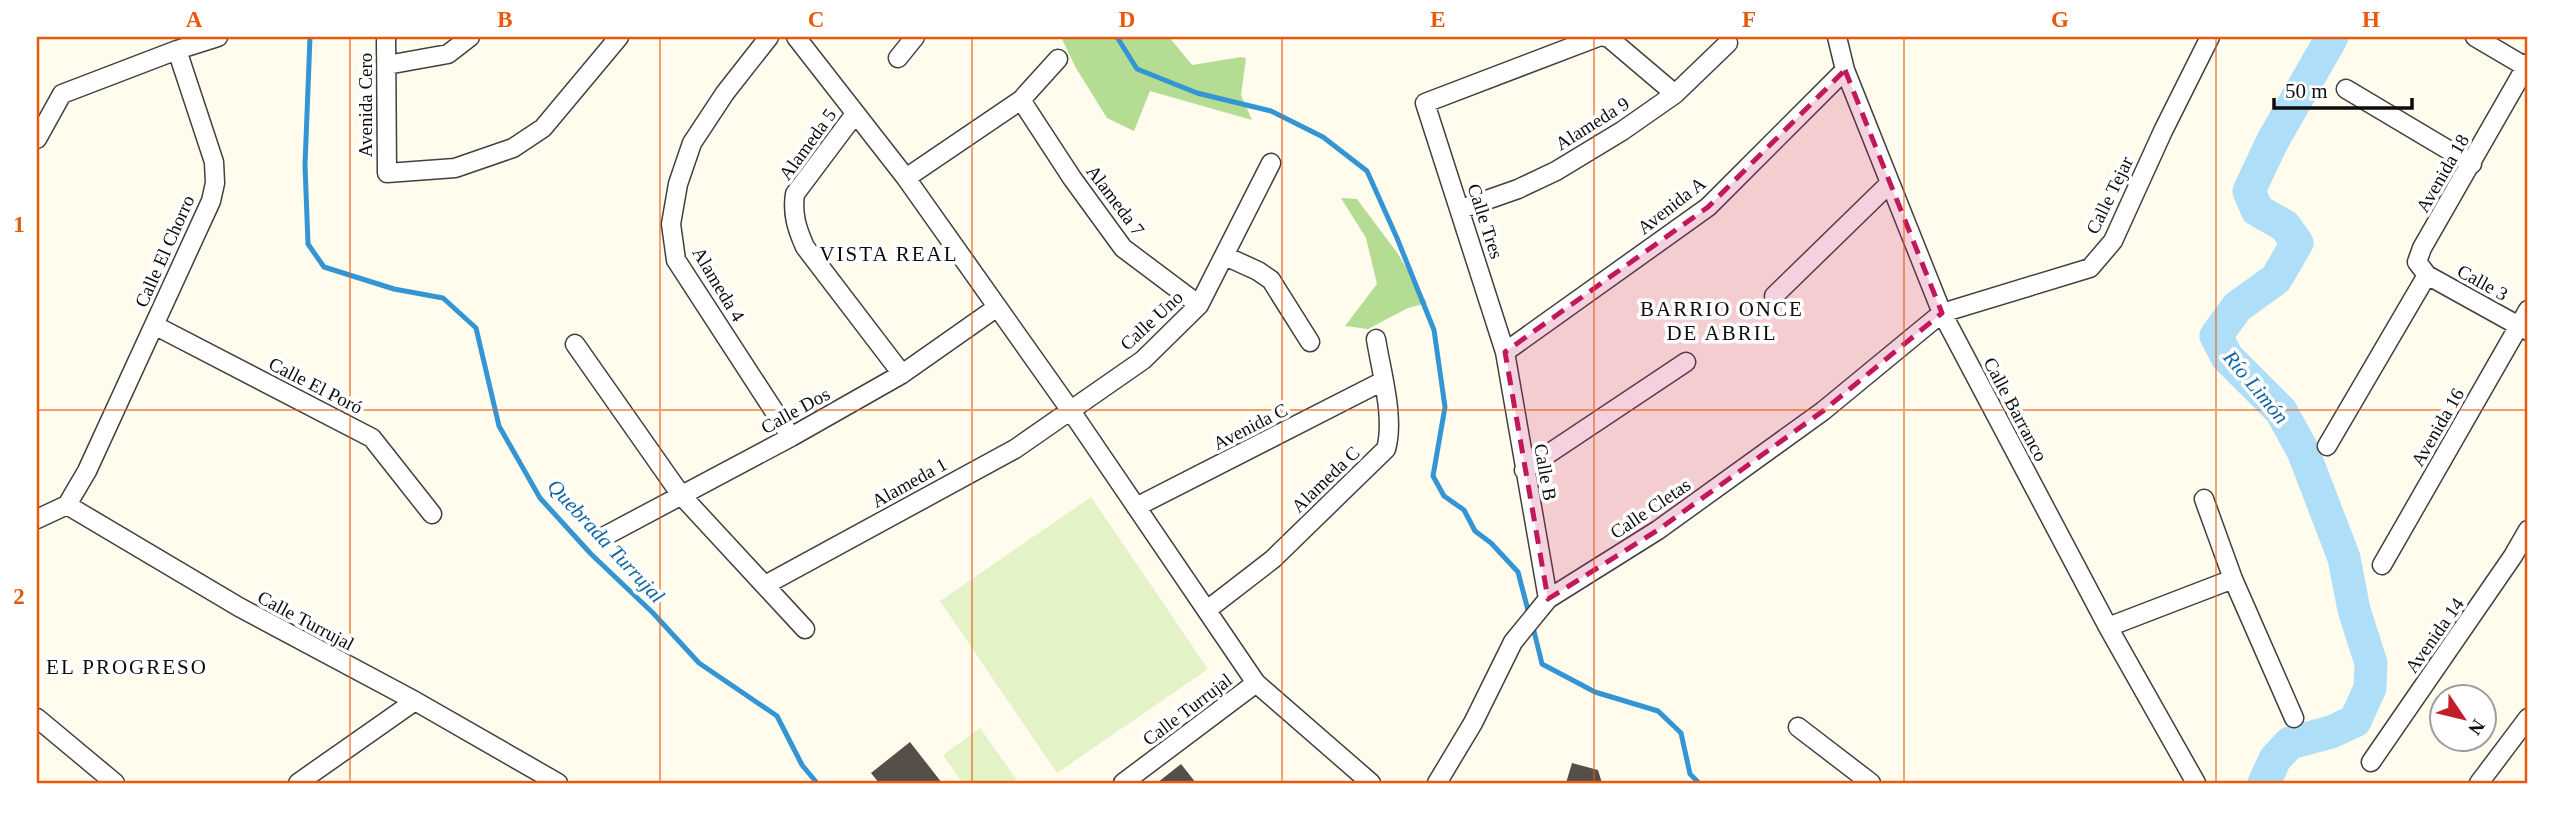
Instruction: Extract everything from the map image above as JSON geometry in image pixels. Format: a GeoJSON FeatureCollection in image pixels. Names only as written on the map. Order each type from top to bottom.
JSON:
{"type":"FeatureCollection","features":[{"type":"Feature","properties":{"kind":"street"},"geometry":{"type":"LineString","coordinates":[[37,139],[62,94],[218,37]]}},
{"type":"Feature","properties":{"kind":"street","name":"Avenida Cero"},"geometry":{"type":"LineString","coordinates":[[386,37],[387,173],[455,168],[513,148],[544,128],[619,37]]}},
{"type":"Feature","properties":{"kind":"street"},"geometry":{"type":"LineString","coordinates":[[387,65],[448,54],[470,37]]}},
{"type":"Feature","properties":{"kind":"street","name":"Alameda 4"},"geometry":{"type":"LineString","coordinates":[[769,37],[725,93],[692,143],[678,184],[671,224],[676,260],[791,437]]}},
{"type":"Feature","properties":{"kind":"street"},"geometry":{"type":"LineString","coordinates":[[796,37],[905,178],[1071,411],[1256,683]]}},
{"type":"Feature","properties":{"kind":"street"},"geometry":{"type":"LineString","coordinates":[[898,58],[915,37]]}},
{"type":"Feature","properties":{"kind":"street","name":"Calle Tres"},"geometry":{"type":"LineString","coordinates":[[1505,352],[1425,103],[1598,37]]}},
{"type":"Feature","properties":{"kind":"street"},"geometry":{"type":"LineString","coordinates":[[1605,37],[1675,94]]}},
{"type":"Feature","properties":{"kind":"street","name":"Calle Barranco"},"geometry":{"type":"LineString","coordinates":[[1837,37],[1845,70],[1942,313],[2193,782]]}},
{"type":"Feature","properties":{"kind":"street","name":"Calle Tejar"},"geometry":{"type":"LineString","coordinates":[[1942,313],[2090,268],[2113,241],[2210,37]]}},
{"type":"Feature","properties":{"kind":"street"},"geometry":{"type":"LineString","coordinates":[[2475,37],[2527,65]]}},
{"type":"Feature","properties":{"kind":"street","name":"Alameda 9"},"geometry":{"type":"LineString","coordinates":[[1461,209],[1518,189],[1556,171],[1622,131],[1675,94],[1728,43]]}},
{"type":"Feature","properties":{"kind":"street","name":"Calle El Chorro"},"geometry":{"type":"LineString","coordinates":[[67,505],[87,471],[211,201],[215,183],[214,162],[177,50]]}},
{"type":"Feature","properties":{"kind":"street"},"geometry":{"type":"LineString","coordinates":[[905,178],[1021,100],[1058,60]]}},
{"type":"Feature","properties":{"kind":"street","name":"Avenida 18"},"geometry":{"type":"LineString","coordinates":[[2327,446],[2423,271],[2417,262],[2422,248],[2527,65]]}},
{"type":"Feature","properties":{"kind":"street","name":"Avenida A"},"geometry":{"type":"LineString","coordinates":[[1505,352],[1708,207],[1845,70]]}},
{"type":"Feature","properties":{"kind":"street"},"geometry":{"type":"LineString","coordinates":[[2346,89],[2472,164]]}},
{"type":"Feature","properties":{"kind":"street","name":"Alameda 7"},"geometry":{"type":"LineString","coordinates":[[1021,100],[1072,178],[1123,248],[1199,305]]}},
{"type":"Feature","properties":{"kind":"street","name":"Alameda 5"},"geometry":{"type":"LineString","coordinates":[[855,114],[795,194],[793,208],[797,229],[805,247],[902,374]]}},
{"type":"Feature","properties":{"kind":"street","name":"Calle Uno"},"geometry":{"type":"LineString","coordinates":[[1071,411],[1143,359],[1199,305],[1271,163]]}},
{"type":"Feature","properties":{"kind":"street"},"geometry":{"type":"LineString","coordinates":[[1774,296],[1889,184]]}},
{"type":"Feature","properties":{"kind":"street"},"geometry":{"type":"LineString","coordinates":[[1225,256],[1271,280],[1310,342]]}},
{"type":"Feature","properties":{"kind":"street","name":"Calle 3"},"geometry":{"type":"LineString","coordinates":[[2423,271],[2525,322]]}},
{"type":"Feature","properties":{"kind":"street","name":"Calle Dos"},"geometry":{"type":"LineString","coordinates":[[606,536],[902,374],[996,308]]}},
{"type":"Feature","properties":{"kind":"street","name":"Calle Cletas"},"geometry":{"type":"LineString","coordinates":[[1437,783],[1473,723],[1513,642],[1548,600],[1658,530],[1823,411],[1942,313]]}},
{"type":"Feature","properties":{"kind":"street","name":"Avenida 16"},"geometry":{"type":"LineString","coordinates":[[2382,565],[2525,322]]}},
{"type":"Feature","properties":{"kind":"street","name":"Calle El Poró"},"geometry":{"type":"LineString","coordinates":[[154,326],[372,438],[432,514]]}},
{"type":"Feature","properties":{"kind":"street","name":"Alameda C"},"geometry":{"type":"LineString","coordinates":[[1207,610],[1273,558],[1386,449],[1389,421],[1376,339]]}},
{"type":"Feature","properties":{"kind":"street"},"geometry":{"type":"LineString","coordinates":[[575,344],[681,495],[805,629]]}},
{"type":"Feature","properties":{"kind":"street","name":"Calle B"},"geometry":{"type":"LineString","coordinates":[[1505,352],[1548,600]]}},
{"type":"Feature","properties":{"kind":"street"},"geometry":{"type":"LineString","coordinates":[[1524,470],[1686,362]]}},
{"type":"Feature","properties":{"kind":"street","name":"Avenida C"},"geometry":{"type":"LineString","coordinates":[[1136,507],[1383,381]]}},
{"type":"Feature","properties":{"kind":"street","name":"Alameda 1"},"geometry":{"type":"LineString","coordinates":[[765,585],[1015,449],[1071,411]]}},
{"type":"Feature","properties":{"kind":"street"},"geometry":{"type":"LineString","coordinates":[[2204,499],[2233,579],[2294,718]]}},
{"type":"Feature","properties":{"kind":"street"},"geometry":{"type":"LineString","coordinates":[[37,519],[67,505]]}},
{"type":"Feature","properties":{"kind":"street","name":"Calle Turrujal"},"geometry":{"type":"LineString","coordinates":[[67,505],[239,607],[415,701],[558,783]]}},
{"type":"Feature","properties":{"kind":"street","name":"Avenida 14"},"geometry":{"type":"LineString","coordinates":[[2371,762],[2513,556],[2528,530]]}},
{"type":"Feature","properties":{"kind":"street"},"geometry":{"type":"LineString","coordinates":[[2108,627],[2233,579]]}},
{"type":"Feature","properties":{"kind":"street","name":"Calle Turrujal"},"geometry":{"type":"LineString","coordinates":[[1123,783],[1256,683],[1371,783]]}},
{"type":"Feature","properties":{"kind":"street"},"geometry":{"type":"LineString","coordinates":[[298,783],[415,701]]}},
{"type":"Feature","properties":{"kind":"street"},"geometry":{"type":"LineString","coordinates":[[37,718],[116,783]]}},
{"type":"Feature","properties":{"kind":"street"},"geometry":{"type":"LineString","coordinates":[[2479,783],[2528,718]]}},
{"type":"Feature","properties":{"kind":"street"},"geometry":{"type":"LineString","coordinates":[[1798,727],[1871,783]]}},
{"type":"Feature","properties":{"kind":"highlighted area"},"geometry":{"type":"Polygon","coordinates":[[[1845,70],[1942,313],[1823,411],[1658,530],[1548,599],[1505,352],[1708,207],[1845,70]]]}},
{"type":"Feature","properties":{"kind":"green space"},"geometry":{"type":"Polygon","coordinates":[[[1061,37],[1169,37],[1192,65],[1246,58],[1241,95],[1252,120],[1150,91],[1134,131],[1107,118],[1076,68],[1061,37]]]}},
{"type":"Feature","properties":{"kind":"green space"},"geometry":{"type":"Polygon","coordinates":[[[1341,198],[1357,199],[1398,254],[1427,303],[1408,308],[1368,329],[1345,326],[1377,284],[1366,238],[1341,198]]]}},
{"type":"Feature","properties":{"kind":"green space"},"geometry":{"type":"Polygon","coordinates":[[[1091,497],[1208,669],[1057,773],[940,601],[1091,497]]]}},
{"type":"Feature","properties":{"kind":"green space"},"geometry":{"type":"Polygon","coordinates":[[[980,728],[1019,783],[963,783],[943,755],[980,728]]]}},
{"type":"Feature","properties":{"kind":"building"},"geometry":{"type":"Polygon","coordinates":[[[910,742],[942,783],[879,783],[871,773],[910,742]]]}},
{"type":"Feature","properties":{"kind":"building"},"geometry":{"type":"Polygon","coordinates":[[[1572,763],[1598,770],[1602,783],[1566,783],[1572,763]]]}},
{"type":"Feature","properties":{"kind":"building"},"geometry":{"type":"Polygon","coordinates":[[[1181,764],[1196,783],[1157,783],[1181,764]]]}},
{"type":"Feature","properties":{"kind":"waterway","name":"Quebrada Turrujal"},"geometry":{"type":"LineString","coordinates":[[310,37],[305,165],[308,244],[324,267],[394,289],[443,298],[476,328],[499,426],[540,498],[591,554],[653,613],[699,663],[777,716],[802,765],[817,783]]}},
{"type":"Feature","properties":{"kind":"waterway"},"geometry":{"type":"LineString","coordinates":[[1117,37],[1137,69],[1197,93],[1271,111],[1323,137],[1367,171],[1434,330],[1445,407],[1433,476],[1444,496],[1464,510],[1475,531],[1491,543],[1518,572],[1529,614]]}},
{"type":"Feature","properties":{"kind":"waterway","name":"Río Limón"},"geometry":{"type":"LineString","coordinates":[[2264,783],[2275,759],[2290,743],[2331,732],[2355,721],[2370,688],[2371,663],[2354,610],[2344,558],[2303,451],[2281,411],[2227,357],[2216,336],[2237,307],[2276,279],[2297,243],[2285,226],[2257,210],[2249,191],[2272,142],[2332,37]]}},
{"type":"Feature","properties":{"kind":"waterway"},"geometry":{"type":"LineString","coordinates":[[1533,627],[1542,664],[1595,692],[1658,711],[1681,733],[1690,774],[1699,783]]}},
{"type":"Feature","properties":{"kind":"district","name":"VISTA REAL"},"geometry":{"type":"Point","coordinates":[889,254]}},
{"type":"Feature","properties":{"kind":"district","name":"BARRIO ONCE DE ABRIL"},"geometry":{"type":"Point","coordinates":[1722,321]}},
{"type":"Feature","properties":{"kind":"district","name":"EL PROGRESO"},"geometry":{"type":"Point","coordinates":[127,667]}}]}
